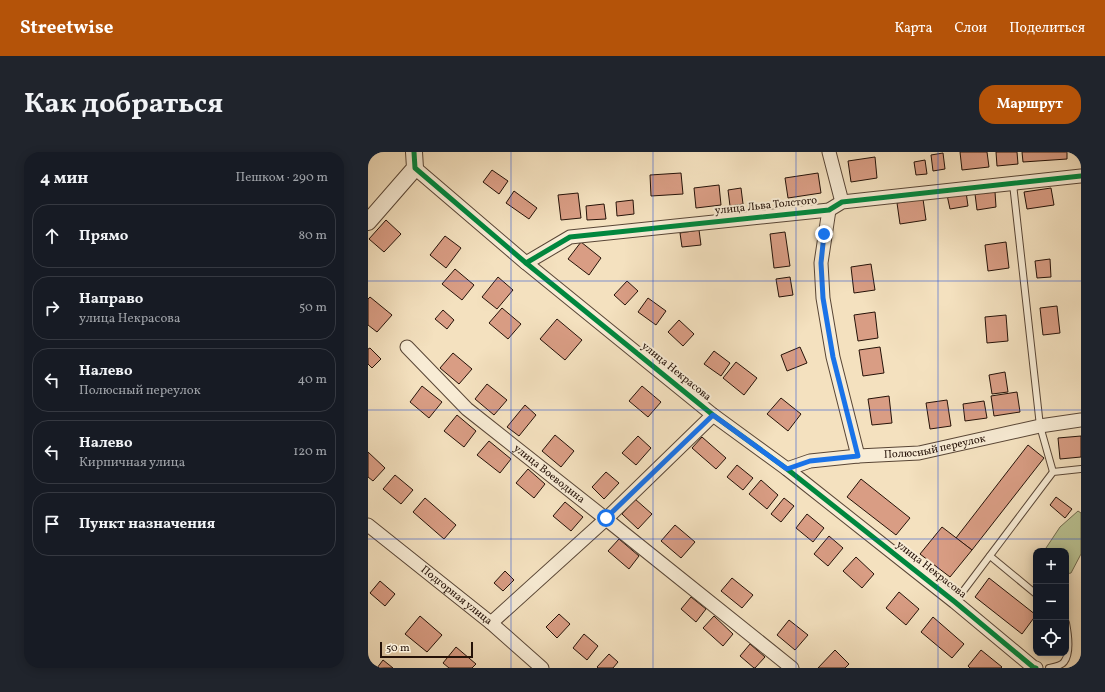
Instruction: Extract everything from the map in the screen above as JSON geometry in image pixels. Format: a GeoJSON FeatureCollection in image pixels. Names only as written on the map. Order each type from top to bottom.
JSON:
{"type":"FeatureCollection","features":[{"type":"Feature","properties":{"kind":"street"},"geometry":{"type":"LineString","coordinates":[[368,222],[415,168],[414,152]]}},
{"type":"Feature","properties":{"kind":"street"},"geometry":{"type":"LineString","coordinates":[[829,152],[842,202]]}},
{"type":"Feature","properties":{"kind":"street","name":"улица Некрасова"},"geometry":{"type":"LineString","coordinates":[[415,168],[526,263],[713,415],[787,469],[1036,668]]}},
{"type":"Feature","properties":{"kind":"street","name":"улица Льва Толстого"},"geometry":{"type":"LineString","coordinates":[[526,263],[570,237],[828,210],[842,202],[1081,176]]}},
{"type":"Feature","properties":{"kind":"street"},"geometry":{"type":"LineString","coordinates":[[828,210],[821,263],[823,298],[833,357],[858,456]]}},
{"type":"Feature","properties":{"kind":"street","name":"улица Воеводина"},"geometry":{"type":"LineString","coordinates":[[407,347],[467,409],[606,518],[792,668]]}},
{"type":"Feature","properties":{"kind":"street"},"geometry":{"type":"LineString","coordinates":[[491,623],[606,518],[713,415]]}},
{"type":"Feature","properties":{"kind":"street","name":"Полюсный переулок"},"geometry":{"type":"LineString","coordinates":[[787,469],[810,461],[858,456],[918,453],[1040,426],[1081,420]]}},
{"type":"Feature","properties":{"kind":"street","name":"Подгорная улица"},"geometry":{"type":"LineString","coordinates":[[368,524],[491,623],[542,668]]}},
{"type":"Feature","properties":{"kind":"lane"},"geometry":{"type":"LineString","coordinates":[[1013,184],[1040,426],[1053,472]]}},
{"type":"Feature","properties":{"kind":"lane"},"geometry":{"type":"LineString","coordinates":[[955,602],[1053,472],[1081,469]]}},
{"type":"Feature","properties":{"kind":"lane"},"geometry":{"type":"LineString","coordinates":[[990,556],[1033,592]]}},
{"type":"Feature","properties":{"kind":"lane"},"geometry":{"type":"LineString","coordinates":[[1049,668],[1064,662],[1066,656]]}},
{"type":"Feature","properties":{"kind":"green space"},"geometry":{"type":"Polygon","coordinates":[[[1078,511],[1081,513],[1081,554],[1071,573],[1069,573],[1069,548],[1046,548],[1060,527],[1078,511]]]}},
{"type":"Feature","properties":{"kind":"building"},"geometry":{"type":"Polygon","coordinates":[[[960,152],[987,152],[989,167],[962,170],[960,152]]]}},
{"type":"Feature","properties":{"kind":"building"},"geometry":{"type":"Polygon","coordinates":[[[996,152],[1017,152],[1018,164],[997,166],[996,152]]]}},
{"type":"Feature","properties":{"kind":"building"},"geometry":{"type":"Polygon","coordinates":[[[1022,152],[1067,152],[1067,159],[1023,162],[1022,152]]]}},
{"type":"Feature","properties":{"kind":"building"},"geometry":{"type":"Polygon","coordinates":[[[943,153],[945,169],[933,171],[931,155],[943,153]]]}},
{"type":"Feature","properties":{"kind":"building"},"geometry":{"type":"Polygon","coordinates":[[[875,157],[877,178],[851,182],[848,161],[875,157]]]}},
{"type":"Feature","properties":{"kind":"building"},"geometry":{"type":"Polygon","coordinates":[[[925,160],[927,174],[916,175],[914,162],[925,160]]]}},
{"type":"Feature","properties":{"kind":"building"},"geometry":{"type":"Polygon","coordinates":[[[492,170],[508,181],[499,194],[483,182],[492,170]]]}},
{"type":"Feature","properties":{"kind":"building"},"geometry":{"type":"Polygon","coordinates":[[[681,173],[683,194],[651,196],[650,175],[681,173]]]}},
{"type":"Feature","properties":{"kind":"building"},"geometry":{"type":"Polygon","coordinates":[[[818,173],[821,193],[788,198],[785,178],[818,173]]]}},
{"type":"Feature","properties":{"kind":"building"},"geometry":{"type":"Polygon","coordinates":[[[719,185],[721,205],[696,208],[694,188],[719,185]]]}},
{"type":"Feature","properties":{"kind":"building"},"geometry":{"type":"Polygon","coordinates":[[[741,188],[743,204],[730,206],[728,190],[741,188]]]}},
{"type":"Feature","properties":{"kind":"building"},"geometry":{"type":"Polygon","coordinates":[[[1051,188],[1054,205],[1027,209],[1024,192],[1051,188]]]}},
{"type":"Feature","properties":{"kind":"building"},"geometry":{"type":"Polygon","coordinates":[[[514,191],[537,208],[529,219],[506,203],[514,191]]]}},
{"type":"Feature","properties":{"kind":"building"},"geometry":{"type":"Polygon","coordinates":[[[966,192],[968,206],[950,209],[947,195],[966,192]]]}},
{"type":"Feature","properties":{"kind":"building"},"geometry":{"type":"Polygon","coordinates":[[[995,192],[996,207],[977,210],[975,194],[995,192]]]}},
{"type":"Feature","properties":{"kind":"building"},"geometry":{"type":"Polygon","coordinates":[[[578,193],[581,218],[561,220],[558,195],[578,193]]]}},
{"type":"Feature","properties":{"kind":"building"},"geometry":{"type":"Polygon","coordinates":[[[923,199],[926,220],[900,224],[897,203],[923,199]]]}},
{"type":"Feature","properties":{"kind":"building"},"geometry":{"type":"Polygon","coordinates":[[[633,200],[634,214],[617,216],[616,202],[633,200]]]}},
{"type":"Feature","properties":{"kind":"building"},"geometry":{"type":"Polygon","coordinates":[[[604,204],[606,219],[587,220],[586,206],[604,204]]]}},
{"type":"Feature","properties":{"kind":"building"},"geometry":{"type":"Polygon","coordinates":[[[386,220],[401,234],[384,252],[369,239],[386,220]]]}},
{"type":"Feature","properties":{"kind":"building"},"geometry":{"type":"Polygon","coordinates":[[[699,230],[701,245],[682,247],[680,233],[699,230]]]}},
{"type":"Feature","properties":{"kind":"building"},"geometry":{"type":"Polygon","coordinates":[[[785,232],[790,266],[774,268],[770,234],[785,232]]]}},
{"type":"Feature","properties":{"kind":"building"},"geometry":{"type":"Polygon","coordinates":[[[445,236],[461,248],[446,268],[430,255],[445,236]]]}},
{"type":"Feature","properties":{"kind":"building"},"geometry":{"type":"Polygon","coordinates":[[[581,242],[601,258],[589,275],[568,259],[581,242]]]}},
{"type":"Feature","properties":{"kind":"building"},"geometry":{"type":"Polygon","coordinates":[[[1006,242],[1009,268],[988,271],[985,245],[1006,242]]]}},
{"type":"Feature","properties":{"kind":"building"},"geometry":{"type":"Polygon","coordinates":[[[1050,259],[1051,277],[1037,278],[1035,261],[1050,259]]]}},
{"type":"Feature","properties":{"kind":"building"},"geometry":{"type":"Polygon","coordinates":[[[871,264],[875,290],[854,293],[851,267],[871,264]]]}},
{"type":"Feature","properties":{"kind":"building"},"geometry":{"type":"Polygon","coordinates":[[[455,269],[474,285],[462,300],[442,284],[455,269]]]}},
{"type":"Feature","properties":{"kind":"building"},"geometry":{"type":"Polygon","coordinates":[[[498,277],[513,290],[497,309],[482,297],[498,277]]]}},
{"type":"Feature","properties":{"kind":"building"},"geometry":{"type":"Polygon","coordinates":[[[790,277],[793,295],[779,297],[776,279],[790,277]]]}},
{"type":"Feature","properties":{"kind":"building"},"geometry":{"type":"Polygon","coordinates":[[[627,281],[638,291],[625,305],[614,295],[627,281]]]}},
{"type":"Feature","properties":{"kind":"building"},"geometry":{"type":"Polygon","coordinates":[[[370,297],[392,315],[377,332],[368,325],[368,299],[370,297]]]}},
{"type":"Feature","properties":{"kind":"building"},"geometry":{"type":"Polygon","coordinates":[[[648,298],[666,311],[656,325],[638,312],[648,298]]]}},
{"type":"Feature","properties":{"kind":"building"},"geometry":{"type":"Polygon","coordinates":[[[1057,306],[1060,333],[1043,335],[1040,308],[1057,306]]]}},
{"type":"Feature","properties":{"kind":"building"},"geometry":{"type":"Polygon","coordinates":[[[502,308],[521,324],[508,339],[489,323],[502,308]]]}},
{"type":"Feature","properties":{"kind":"building"},"geometry":{"type":"Polygon","coordinates":[[[443,310],[454,320],[447,329],[435,319],[443,310]]]}},
{"type":"Feature","properties":{"kind":"building"},"geometry":{"type":"Polygon","coordinates":[[[875,312],[878,338],[858,341],[854,315],[875,312]]]}},
{"type":"Feature","properties":{"kind":"building"},"geometry":{"type":"Polygon","coordinates":[[[1006,315],[1008,341],[987,343],[985,317],[1006,315]]]}},
{"type":"Feature","properties":{"kind":"building"},"geometry":{"type":"Polygon","coordinates":[[[557,319],[582,340],[565,360],[540,339],[557,319]]]}},
{"type":"Feature","properties":{"kind":"building"},"geometry":{"type":"Polygon","coordinates":[[[679,320],[694,334],[683,346],[668,332],[679,320]]]}},
{"type":"Feature","properties":{"kind":"building"},"geometry":{"type":"Polygon","coordinates":[[[800,347],[807,363],[787,371],[781,355],[800,347]]]}},
{"type":"Feature","properties":{"kind":"building"},"geometry":{"type":"Polygon","coordinates":[[[880,347],[884,373],[863,376],[859,350],[880,347]]]}},
{"type":"Feature","properties":{"kind":"building"},"geometry":{"type":"Polygon","coordinates":[[[370,348],[381,359],[372,368],[368,364],[368,349],[370,348]]]}},
{"type":"Feature","properties":{"kind":"building"},"geometry":{"type":"Polygon","coordinates":[[[714,351],[730,363],[721,376],[704,364],[714,351]]]}},
{"type":"Feature","properties":{"kind":"building"},"geometry":{"type":"Polygon","coordinates":[[[453,353],[472,369],[459,384],[440,368],[453,353]]]}},
{"type":"Feature","properties":{"kind":"building"},"geometry":{"type":"Polygon","coordinates":[[[736,362],[757,378],[744,395],[723,378],[736,362]]]}},
{"type":"Feature","properties":{"kind":"building"},"geometry":{"type":"Polygon","coordinates":[[[1005,372],[1008,392],[992,394],[989,375],[1005,372]]]}},
{"type":"Feature","properties":{"kind":"building"},"geometry":{"type":"Polygon","coordinates":[[[487,384],[507,400],[494,415],[475,399],[487,384]]]}},
{"type":"Feature","properties":{"kind":"building"},"geometry":{"type":"Polygon","coordinates":[[[422,386],[442,402],[429,418],[410,402],[422,386]]]}},
{"type":"Feature","properties":{"kind":"building"},"geometry":{"type":"Polygon","coordinates":[[[642,386],[661,402],[648,417],[629,401],[642,386]]]}},
{"type":"Feature","properties":{"kind":"building"},"geometry":{"type":"Polygon","coordinates":[[[1017,392],[1020,412],[994,416],[991,396],[1017,392]]]}},
{"type":"Feature","properties":{"kind":"building"},"geometry":{"type":"Polygon","coordinates":[[[889,396],[892,423],[872,425],[868,399],[889,396]]]}},
{"type":"Feature","properties":{"kind":"building"},"geometry":{"type":"Polygon","coordinates":[[[781,398],[801,414],[788,431],[767,414],[781,398]]]}},
{"type":"Feature","properties":{"kind":"building"},"geometry":{"type":"Polygon","coordinates":[[[947,400],[951,426],[930,429],[926,403],[947,400]]]}},
{"type":"Feature","properties":{"kind":"building"},"geometry":{"type":"Polygon","coordinates":[[[984,401],[987,418],[965,421],[963,404],[984,401]]]}},
{"type":"Feature","properties":{"kind":"building"},"geometry":{"type":"Polygon","coordinates":[[[525,405],[536,415],[519,436],[507,427],[525,405]]]}},
{"type":"Feature","properties":{"kind":"building"},"geometry":{"type":"Polygon","coordinates":[[[457,415],[476,431],[464,447],[444,431],[457,415]]]}},
{"type":"Feature","properties":{"kind":"building"},"geometry":{"type":"Polygon","coordinates":[[[555,435],[574,451],[561,467],[542,451],[555,435]]]}},
{"type":"Feature","properties":{"kind":"building"},"geometry":{"type":"Polygon","coordinates":[[[638,436],[651,448],[636,465],[622,453],[638,436]]]}},
{"type":"Feature","properties":{"kind":"building"},"geometry":{"type":"Polygon","coordinates":[[[1081,436],[1081,457],[1060,459],[1058,438],[1081,436]]]}},
{"type":"Feature","properties":{"kind":"building"},"geometry":{"type":"Polygon","coordinates":[[[702,437],[726,458],[716,469],[692,448],[702,437]]]}},
{"type":"Feature","properties":{"kind":"building"},"geometry":{"type":"Polygon","coordinates":[[[489,441],[511,459],[500,473],[477,455],[489,441]]]}},
{"type":"Feature","properties":{"kind":"building"},"geometry":{"type":"Polygon","coordinates":[[[1028,445],[1044,458],[972,550],[956,538],[1028,445]]]}},
{"type":"Feature","properties":{"kind":"building"},"geometry":{"type":"Polygon","coordinates":[[[368,452],[385,468],[373,481],[368,477],[368,452]]]}},
{"type":"Feature","properties":{"kind":"building"},"geometry":{"type":"Polygon","coordinates":[[[737,465],[753,478],[743,490],[727,477],[737,465]]]}},
{"type":"Feature","properties":{"kind":"building"},"geometry":{"type":"Polygon","coordinates":[[[528,469],[545,484],[534,498],[516,483],[528,469]]]}},
{"type":"Feature","properties":{"kind":"building"},"geometry":{"type":"Polygon","coordinates":[[[606,472],[619,483],[604,499],[592,487],[606,472]]]}},
{"type":"Feature","properties":{"kind":"building"},"geometry":{"type":"Polygon","coordinates":[[[395,475],[413,490],[401,504],[383,489],[395,475]]]}},
{"type":"Feature","properties":{"kind":"building"},"geometry":{"type":"Polygon","coordinates":[[[861,479],[910,518],[896,535],[847,497],[861,479]]]}},
{"type":"Feature","properties":{"kind":"building"},"geometry":{"type":"Polygon","coordinates":[[[761,480],[778,495],[767,509],[749,494],[761,480]]]}},
{"type":"Feature","properties":{"kind":"building"},"geometry":{"type":"Polygon","coordinates":[[[1056,497],[1072,509],[1065,518],[1050,505],[1056,497]]]}},
{"type":"Feature","properties":{"kind":"building"},"geometry":{"type":"Polygon","coordinates":[[[425,498],[456,525],[444,539],[413,512],[425,498]]]}},
{"type":"Feature","properties":{"kind":"building"},"geometry":{"type":"Polygon","coordinates":[[[784,498],[794,506],[781,522],[771,514],[784,498]]]}},
{"type":"Feature","properties":{"kind":"building"},"geometry":{"type":"Polygon","coordinates":[[[635,499],[652,514],[638,529],[622,514],[635,499]]]}},
{"type":"Feature","properties":{"kind":"building"},"geometry":{"type":"Polygon","coordinates":[[[565,502],[583,517],[571,531],[553,516],[565,502]]]}},
{"type":"Feature","properties":{"kind":"building"},"geometry":{"type":"Polygon","coordinates":[[[807,514],[824,528],[813,542],[796,528],[807,514]]]}},
{"type":"Feature","properties":{"kind":"building"},"geometry":{"type":"Polygon","coordinates":[[[675,525],[695,542],[681,558],[661,541],[675,525]]]}},
{"type":"Feature","properties":{"kind":"building"},"geometry":{"type":"Polygon","coordinates":[[[942,527],[972,550],[950,577],[920,554],[942,527]]]}},
{"type":"Feature","properties":{"kind":"building"},"geometry":{"type":"Polygon","coordinates":[[[829,536],[843,548],[828,566],[814,554],[829,536]]]}},
{"type":"Feature","properties":{"kind":"building"},"geometry":{"type":"Polygon","coordinates":[[[619,539],[639,556],[629,569],[608,551],[619,539]]]}},
{"type":"Feature","properties":{"kind":"building"},"geometry":{"type":"Polygon","coordinates":[[[856,557],[874,574],[862,588],[843,571],[856,557]]]}},
{"type":"Feature","properties":{"kind":"building"},"geometry":{"type":"Polygon","coordinates":[[[505,571],[514,580],[503,591],[494,583],[505,571]]]}},
{"type":"Feature","properties":{"kind":"building"},"geometry":{"type":"Polygon","coordinates":[[[732,578],[753,595],[742,608],[721,591],[732,578]]]}},
{"type":"Feature","properties":{"kind":"building"},"geometry":{"type":"Polygon","coordinates":[[[989,578],[1033,613],[1033,619],[1022,634],[975,597],[989,578]]]}},
{"type":"Feature","properties":{"kind":"building"},"geometry":{"type":"Polygon","coordinates":[[[380,581],[395,594],[385,606],[370,593],[380,581]]]}},
{"type":"Feature","properties":{"kind":"building"},"geometry":{"type":"Polygon","coordinates":[[[899,592],[919,609],[906,625],[886,608],[899,592]]]}},
{"type":"Feature","properties":{"kind":"building"},"geometry":{"type":"Polygon","coordinates":[[[691,597],[706,609],[696,622],[681,609],[691,597]]]}},
{"type":"Feature","properties":{"kind":"building"},"geometry":{"type":"Polygon","coordinates":[[[559,614],[570,624],[557,638],[546,627],[559,614]]]}},
{"type":"Feature","properties":{"kind":"building"},"geometry":{"type":"Polygon","coordinates":[[[420,616],[442,635],[427,652],[405,634],[420,616]]]}},
{"type":"Feature","properties":{"kind":"building"},"geometry":{"type":"Polygon","coordinates":[[[714,616],[733,634],[723,646],[703,628],[714,616]]]}},
{"type":"Feature","properties":{"kind":"building"},"geometry":{"type":"Polygon","coordinates":[[[933,617],[964,644],[952,658],[921,632],[933,617]]]}},
{"type":"Feature","properties":{"kind":"building"},"geometry":{"type":"Polygon","coordinates":[[[789,620],[808,635],[795,650],[777,635],[789,620]]]}},
{"type":"Feature","properties":{"kind":"building"},"geometry":{"type":"Polygon","coordinates":[[[584,634],[598,646],[587,660],[573,648],[584,634]]]}},
{"type":"Feature","properties":{"kind":"building"},"geometry":{"type":"Polygon","coordinates":[[[750,644],[765,657],[755,668],[740,656],[750,644]]]}},
{"type":"Feature","properties":{"kind":"building"},"geometry":{"type":"Polygon","coordinates":[[[456,647],[476,664],[472,668],[449,668],[443,663],[456,647]]]}},
{"type":"Feature","properties":{"kind":"building"},"geometry":{"type":"Polygon","coordinates":[[[835,650],[849,664],[845,668],[818,668],[835,650]]]}},
{"type":"Feature","properties":{"kind":"building"},"geometry":{"type":"Polygon","coordinates":[[[981,650],[1002,667],[970,668],[968,666],[981,650]]]}},
{"type":"Feature","properties":{"kind":"building"},"geometry":{"type":"Polygon","coordinates":[[[609,654],[618,662],[613,668],[598,668],[597,667],[609,654]]]}},
{"type":"Feature","properties":{"kind":"building"},"geometry":{"type":"Polygon","coordinates":[[[383,660],[393,668],[377,668],[383,660]]]}},
{"type":"Feature","properties":{"kind":"cycle path"},"geometry":{"type":"LineString","coordinates":[[414,152],[415,168],[526,263],[713,415],[787,469],[1036,668]]}},
{"type":"Feature","properties":{"kind":"cycle path"},"geometry":{"type":"LineString","coordinates":[[526,263],[570,237],[829,210],[842,202],[1081,176]]}},
{"type":"Feature","properties":{"kind":"route"},"geometry":{"type":"LineString","coordinates":[[606,518],[713,415],[787,469],[810,461],[858,456],[833,357],[823,298],[821,263],[824,234]]}}]}
